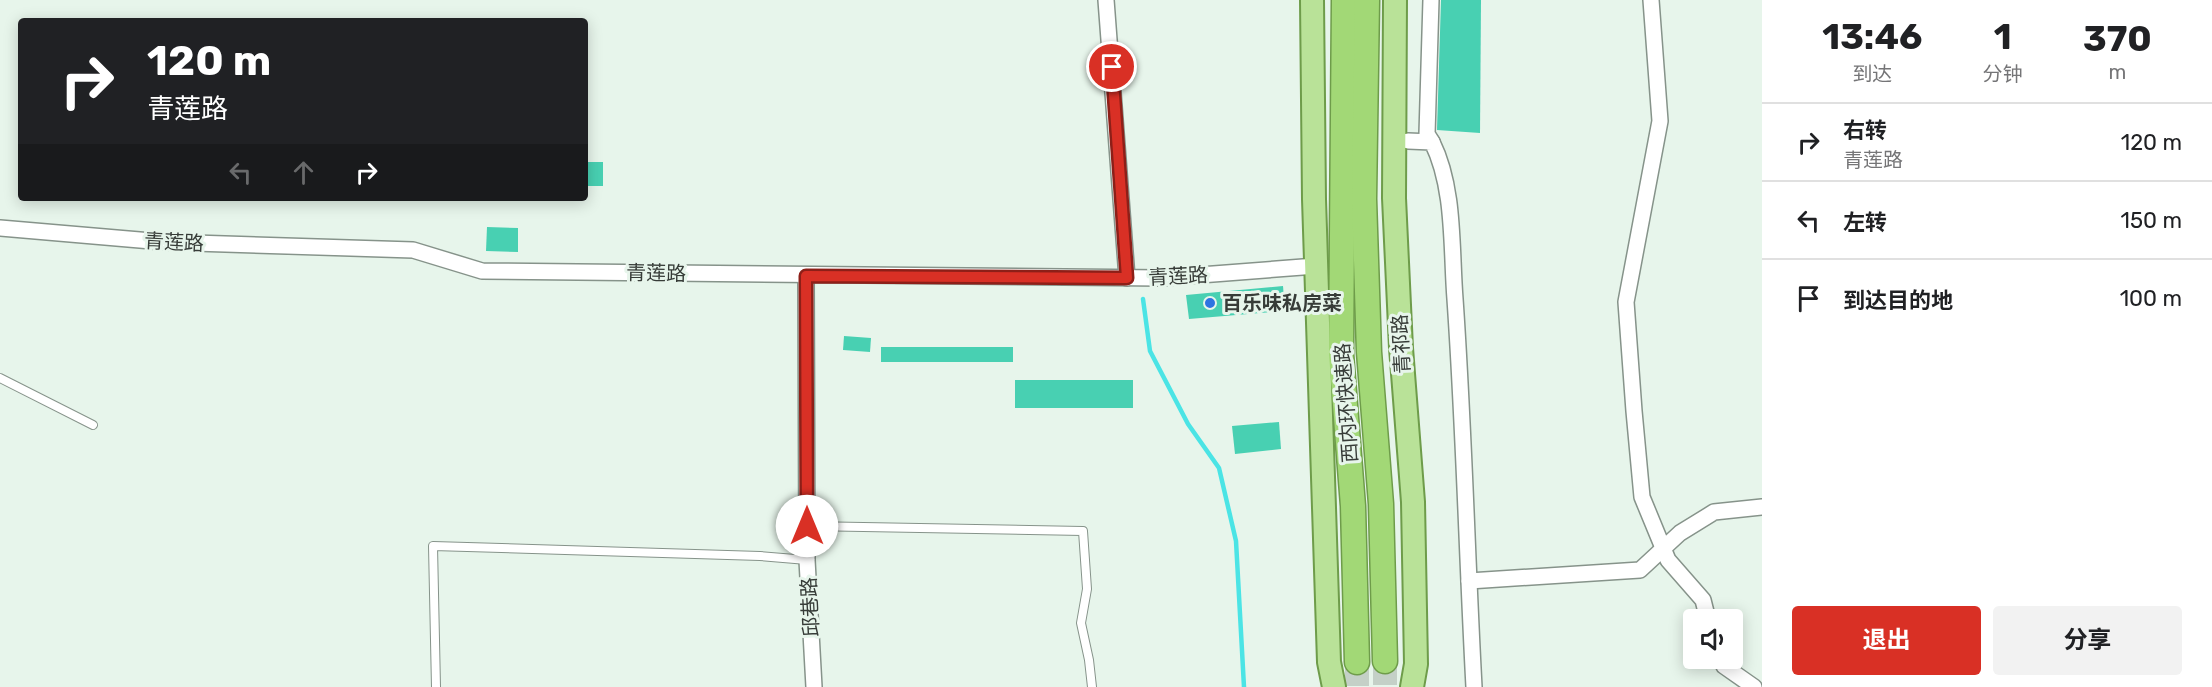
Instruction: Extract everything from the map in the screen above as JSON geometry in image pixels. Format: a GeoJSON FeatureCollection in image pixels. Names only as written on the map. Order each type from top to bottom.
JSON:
{"type":"FeatureCollection","features":[{"type":"Feature","properties":{"kind":"highway","name":"西内环快速路"},"geometry":{"type":"LineString","coordinates":[[1344,0],[1341,354],[1353,506],[1357,662]]}},
{"type":"Feature","properties":{"kind":"highway","name":"西内环快速路"},"geometry":{"type":"LineString","coordinates":[[1367,0],[1364,199],[1369,352],[1381,504],[1385,661]]}},
{"type":"Feature","properties":{"kind":"main road"},"geometry":{"type":"LineString","coordinates":[[1312,0],[1316,266],[1329,662],[1334,687]]}},
{"type":"Feature","properties":{"kind":"main road","name":"青祁路"},"geometry":{"type":"LineString","coordinates":[[1395,0],[1394,198],[1401,348],[1413,502],[1416,664],[1412,687]]}},
{"type":"Feature","properties":{"kind":"street"},"geometry":{"type":"LineString","coordinates":[[1106,0],[1127,278]]}},
{"type":"Feature","properties":{"kind":"street"},"geometry":{"type":"LineString","coordinates":[[1431,0],[1427,134],[1440,158],[1448,198],[1462,398],[1474,687]]}},
{"type":"Feature","properties":{"kind":"street"},"geometry":{"type":"LineString","coordinates":[[1651,0],[1660,121],[1626,302],[1642,497],[1668,560],[1703,600],[1705,609]]}},
{"type":"Feature","properties":{"kind":"street"},"geometry":{"type":"LineString","coordinates":[[1408,141],[1432,142]]}},
{"type":"Feature","properties":{"kind":"street","name":"青莲路"},"geometry":{"type":"LineString","coordinates":[[0,228],[163,242],[413,250],[482,271],[1161,278],[1316,266]]}},
{"type":"Feature","properties":{"kind":"street","name":"邱巷路"},"geometry":{"type":"LineString","coordinates":[[806,276],[807,560],[814,687]]}},
{"type":"Feature","properties":{"kind":"street"},"geometry":{"type":"LineString","coordinates":[[1469,581],[1640,570],[1680,533],[1714,512],[1762,507]]}},
{"type":"Feature","properties":{"kind":"street"},"geometry":{"type":"LineString","coordinates":[[1730,669],[1757,684]]}},
{"type":"Feature","properties":{"kind":"lane"},"geometry":{"type":"LineString","coordinates":[[0,378],[93,425]]}},
{"type":"Feature","properties":{"kind":"lane"},"geometry":{"type":"LineString","coordinates":[[807,526],[1083,531],[1087,589],[1081,623],[1092,687]]}},
{"type":"Feature","properties":{"kind":"lane"},"geometry":{"type":"LineString","coordinates":[[436,687],[433,546],[760,556],[807,560]]}},
{"type":"Feature","properties":{"kind":"building"},"geometry":{"type":"Polygon","coordinates":[[[1441,0],[1481,0],[1480,133],[1437,130],[1441,0]]]}},
{"type":"Feature","properties":{"kind":"building"},"geometry":{"type":"Polygon","coordinates":[[[588,162],[603,162],[603,186],[588,186],[588,162]]]}},
{"type":"Feature","properties":{"kind":"building"},"geometry":{"type":"Polygon","coordinates":[[[487,227],[518,228],[518,252],[486,251],[487,227]]]}},
{"type":"Feature","properties":{"kind":"building"},"geometry":{"type":"Polygon","coordinates":[[[1283,286],[1285,311],[1189,319],[1186,295],[1283,286]]]}},
{"type":"Feature","properties":{"kind":"building"},"geometry":{"type":"Polygon","coordinates":[[[844,336],[871,338],[870,352],[843,350],[844,336]]]}},
{"type":"Feature","properties":{"kind":"building"},"geometry":{"type":"Polygon","coordinates":[[[881,347],[1013,347],[1013,362],[881,362],[881,347]]]}},
{"type":"Feature","properties":{"kind":"building"},"geometry":{"type":"Polygon","coordinates":[[[1015,380],[1133,380],[1133,408],[1015,408],[1015,380]]]}},
{"type":"Feature","properties":{"kind":"building"},"geometry":{"type":"Polygon","coordinates":[[[1279,422],[1281,449],[1235,454],[1232,426],[1279,422]]]}},
{"type":"Feature","properties":{"kind":"waterway"},"geometry":{"type":"LineString","coordinates":[[1143,299],[1150,351],[1188,424],[1219,468],[1236,541],[1244,687]]}},
{"type":"Feature","properties":{"kind":"tunnel"},"geometry":{"type":"LineString","coordinates":[[1385,661],[1385,687]]}},
{"type":"Feature","properties":{"kind":"tunnel"},"geometry":{"type":"LineString","coordinates":[[1357,662],[1357,687]]}},
{"type":"Feature","properties":{"kind":"place","name":"百乐味私房菜"},"geometry":{"type":"Point","coordinates":[1210,303]}},
{"type":"Feature","properties":{"kind":"route"},"geometry":{"type":"LineString","coordinates":[[807,526],[806,276],[1127,278],[1112,67]]}}]}
